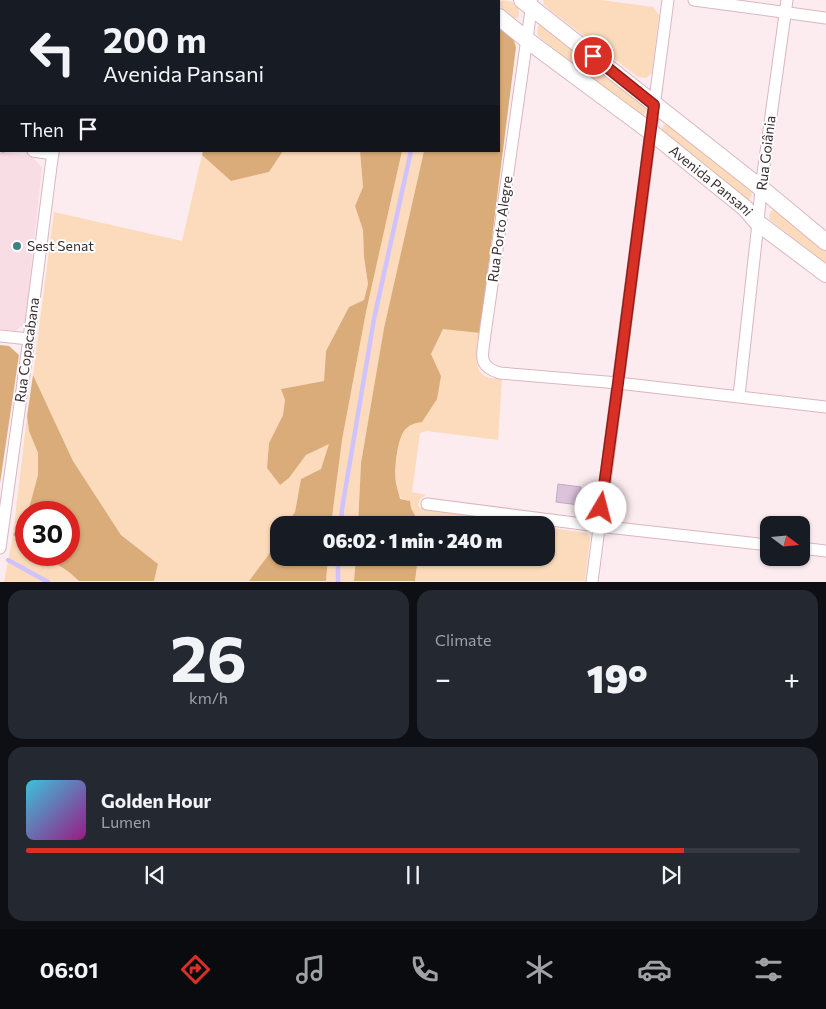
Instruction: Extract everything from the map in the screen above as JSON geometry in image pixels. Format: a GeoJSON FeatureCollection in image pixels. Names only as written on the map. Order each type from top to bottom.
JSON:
{"type":"FeatureCollection","features":[{"type":"Feature","properties":{"kind":"main road","name":"Avenida Pansani"},"geometry":{"type":"LineString","coordinates":[[529,3],[826,242]]}},
{"type":"Feature","properties":{"kind":"main road","name":"Avenida Pansani"},"geometry":{"type":"LineString","coordinates":[[500,17],[527,40],[651,132],[745,208],[758,223],[826,274]]}},
{"type":"Feature","properties":{"kind":"street"},"geometry":{"type":"LineString","coordinates":[[592,582],[668,0]]}},
{"type":"Feature","properties":{"kind":"street"},"geometry":{"type":"LineString","coordinates":[[694,0],[826,18]]}},
{"type":"Feature","properties":{"kind":"street","name":"Rua Goiânia"},"geometry":{"type":"LineString","coordinates":[[739,396],[761,188],[787,0]]}},
{"type":"Feature","properties":{"kind":"street","name":"Rua Porto Alegre"},"geometry":{"type":"LineString","coordinates":[[529,3],[527,40],[482,357],[487,368],[500,373],[618,383]]}},
{"type":"Feature","properties":{"kind":"street","name":"Rua Copacabana"},"geometry":{"type":"LineString","coordinates":[[0,548],[53,153]]}},
{"type":"Feature","properties":{"kind":"street"},"geometry":{"type":"LineString","coordinates":[[0,336],[29,339]]}},
{"type":"Feature","properties":{"kind":"street"},"geometry":{"type":"LineString","coordinates":[[618,383],[826,407]]}},
{"type":"Feature","properties":{"kind":"street"},"geometry":{"type":"LineString","coordinates":[[427,504],[760,544]]}},
{"type":"Feature","properties":{"kind":"street"},"geometry":{"type":"LineString","coordinates":[[810,549],[826,551]]}},
{"type":"Feature","properties":{"kind":"shaded area"},"geometry":{"type":"Polygon","coordinates":[[[543,0],[601,0],[653,7],[659,15],[652,73],[646,78],[638,77],[550,10],[543,0]]]}},
{"type":"Feature","properties":{"kind":"shaded area"},"geometry":{"type":"Polygon","coordinates":[[[500,1],[516,4],[519,12],[518,18],[514,18],[500,7],[500,1]]]}},
{"type":"Feature","properties":{"kind":"shaded area"},"geometry":{"type":"Polygon","coordinates":[[[543,24],[645,106],[646,112],[642,117],[538,36],[539,25],[543,24]]]}},
{"type":"Feature","properties":{"kind":"shaded area"},"geometry":{"type":"Polygon","coordinates":[[[500,28],[512,35],[516,47],[480,333],[443,329],[431,354],[441,376],[437,399],[422,422],[408,427],[404,431],[398,449],[396,464],[395,478],[400,499],[410,501],[415,516],[358,516],[361,463],[384,328],[424,152],[500,152],[500,28]]]}},
{"type":"Feature","properties":{"kind":"shaded area"},"geometry":{"type":"Polygon","coordinates":[[[665,124],[669,124],[751,189],[752,195],[749,200],[745,200],[661,130],[665,124]]]}},
{"type":"Feature","properties":{"kind":"shaded area","name":"Sest Senat"},"geometry":{"type":"Polygon","coordinates":[[[0,152],[32,156],[42,168],[25,324],[15,331],[0,329],[0,152]]]}},
{"type":"Feature","properties":{"kind":"shaded area"},"geometry":{"type":"Polygon","coordinates":[[[203,152],[282,152],[269,172],[231,181],[202,155],[203,152]]]}},
{"type":"Feature","properties":{"kind":"shaded area"},"geometry":{"type":"Polygon","coordinates":[[[282,152],[360,152],[363,187],[355,206],[363,230],[368,284],[364,300],[349,307],[326,351],[324,381],[281,389],[285,400],[283,415],[269,443],[267,468],[280,485],[289,478],[306,455],[330,443],[321,469],[301,479],[295,512],[292,516],[270,516],[270,552],[267,557],[249,581],[154,581],[158,564],[121,535],[73,461],[33,375],[54,212],[182,241],[202,155],[231,181],[269,172],[282,152]]]}},
{"type":"Feature","properties":{"kind":"shaded area"},"geometry":{"type":"Polygon","coordinates":[[[360,152],[402,152],[366,312],[342,440],[332,516],[292,516],[295,512],[301,479],[321,469],[329,444],[306,455],[289,478],[280,485],[267,468],[269,443],[283,415],[285,400],[281,389],[324,381],[326,351],[349,307],[364,300],[368,284],[363,230],[355,206],[363,187],[360,152]]]}},
{"type":"Feature","properties":{"kind":"shaded area"},"geometry":{"type":"Polygon","coordinates":[[[402,152],[424,152],[384,328],[361,463],[358,516],[332,516],[342,440],[366,312],[402,152]]]}},
{"type":"Feature","properties":{"kind":"shaded area"},"geometry":{"type":"Polygon","coordinates":[[[775,209],[826,250],[826,263],[770,220],[769,215],[775,209]]]}},
{"type":"Feature","properties":{"kind":"shaded area"},"geometry":{"type":"Polygon","coordinates":[[[443,328],[480,333],[477,360],[480,371],[484,376],[490,378],[502,378],[498,440],[427,431],[420,433],[412,492],[426,495],[420,499],[418,506],[423,509],[470,516],[415,516],[410,501],[401,499],[397,485],[397,456],[401,437],[408,427],[415,423],[441,376],[431,354],[443,328]]]}},
{"type":"Feature","properties":{"kind":"shaded area"},"geometry":{"type":"Polygon","coordinates":[[[0,345],[9,346],[19,355],[0,483],[0,345]]]}},
{"type":"Feature","properties":{"kind":"shaded area"},"geometry":{"type":"Polygon","coordinates":[[[33,375],[73,461],[121,535],[158,564],[154,581],[79,581],[60,566],[80,566],[80,501],[31,501],[38,475],[38,453],[29,431],[27,416],[33,375]]]}},
{"type":"Feature","properties":{"kind":"shaded area"},"geometry":{"type":"Polygon","coordinates":[[[27,416],[29,431],[38,453],[38,475],[31,501],[17,501],[27,416]]]}},
{"type":"Feature","properties":{"kind":"shaded area"},"geometry":{"type":"Polygon","coordinates":[[[555,528],[586,533],[590,538],[585,581],[415,581],[417,566],[555,566],[555,528]]]}},
{"type":"Feature","properties":{"kind":"shaded area"},"geometry":{"type":"Polygon","coordinates":[[[13,535],[15,536],[15,566],[60,566],[79,581],[4,582],[13,535]]]}},
{"type":"Feature","properties":{"kind":"shaded area"},"geometry":{"type":"Polygon","coordinates":[[[270,552],[270,566],[327,566],[326,581],[249,581],[270,552]]]}},
{"type":"Feature","properties":{"kind":"shaded area"},"geometry":{"type":"Polygon","coordinates":[[[327,566],[355,566],[354,581],[326,582],[327,566]]]}},
{"type":"Feature","properties":{"kind":"shaded area"},"geometry":{"type":"Polygon","coordinates":[[[355,566],[417,566],[415,581],[354,581],[355,566]]]}},
{"type":"Feature","properties":{"kind":"building"},"geometry":{"type":"Polygon","coordinates":[[[558,484],[581,487],[579,505],[556,502],[558,484]]]}},
{"type":"Feature","properties":{"kind":"waterway"},"geometry":{"type":"LineString","coordinates":[[342,516],[374,319],[411,152]]}},
{"type":"Feature","properties":{"kind":"waterway"},"geometry":{"type":"LineString","coordinates":[[8,560],[48,582]]}},
{"type":"Feature","properties":{"kind":"waterway"},"geometry":{"type":"LineString","coordinates":[[338,566],[338,582]]}},
{"type":"Feature","properties":{"kind":"place","name":"Sest Senat"},"geometry":{"type":"Point","coordinates":[17,246]}},
{"type":"Feature","properties":{"kind":"route"},"geometry":{"type":"LineString","coordinates":[[593,56],[654,105],[601,508]]}}]}
